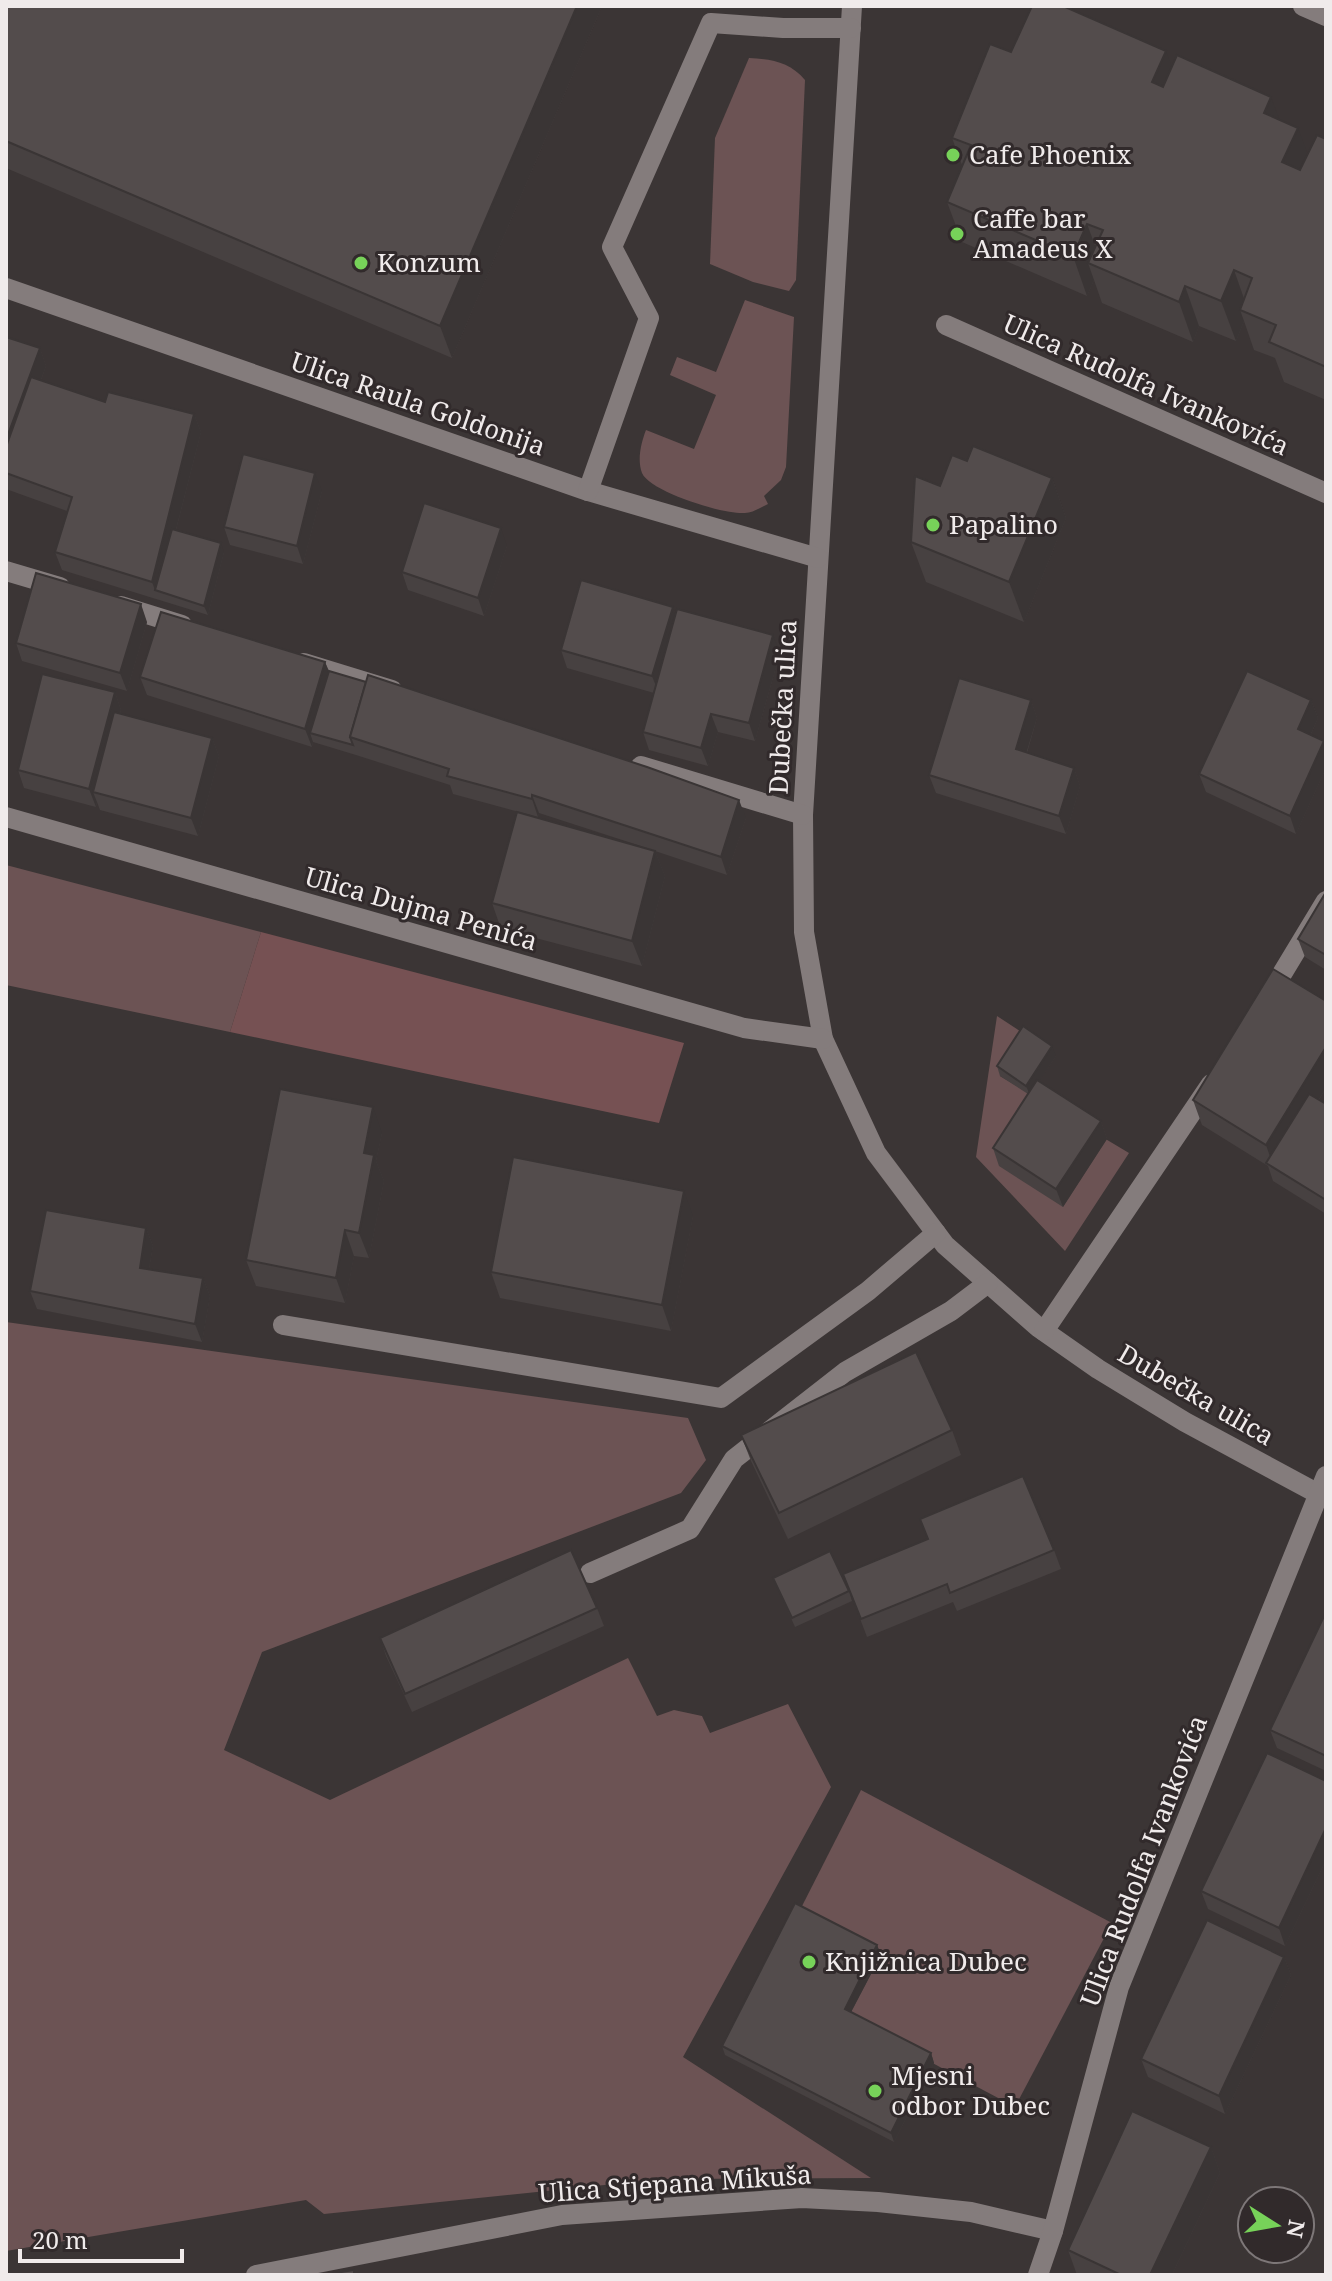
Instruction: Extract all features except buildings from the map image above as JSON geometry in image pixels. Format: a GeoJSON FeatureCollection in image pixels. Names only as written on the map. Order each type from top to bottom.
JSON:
{"type":"FeatureCollection","features":[{"type":"Feature","properties":{"kind":"street","name":"Dubečka ulica"},"geometry":{"type":"LineString","coordinates":[[852,6],[803,815],[804,932],[823,1039],[876,1153],[945,1245],[1044,1331],[1098,1369],[1185,1422],[1323,1489]]}},
{"type":"Feature","properties":{"kind":"street"},"geometry":{"type":"LineString","coordinates":[[1303,6],[1326,16]]}},
{"type":"Feature","properties":{"kind":"street"},"geometry":{"type":"LineString","coordinates":[[588,491],[649,318],[612,247],[711,23],[783,28],[851,28]]}},
{"type":"Feature","properties":{"kind":"street","name":"Ulica Raula Goldonija"},"geometry":{"type":"LineString","coordinates":[[6,288],[588,491],[818,558]]}},
{"type":"Feature","properties":{"kind":"street","name":"Ulica Rudolfa Ivankovića"},"geometry":{"type":"LineString","coordinates":[[946,325],[1326,493]]}},
{"type":"Feature","properties":{"kind":"street"},"geometry":{"type":"LineString","coordinates":[[6,571],[199,630]]}},
{"type":"Feature","properties":{"kind":"street"},"geometry":{"type":"LineString","coordinates":[[289,658],[408,695]]}},
{"type":"Feature","properties":{"kind":"street"},"geometry":{"type":"LineString","coordinates":[[620,759],[803,815]]}},
{"type":"Feature","properties":{"kind":"street","name":"Ulica Dujma Penića"},"geometry":{"type":"LineString","coordinates":[[6,817],[744,1028],[823,1039]]}},
{"type":"Feature","properties":{"kind":"street"},"geometry":{"type":"LineString","coordinates":[[1258,1012],[1326,901]]}},
{"type":"Feature","properties":{"kind":"street"},"geometry":{"type":"LineString","coordinates":[[1044,1331],[1223,1065]]}},
{"type":"Feature","properties":{"kind":"street"},"geometry":{"type":"LineString","coordinates":[[283,1325],[721,1398],[868,1291],[936,1233]]}},
{"type":"Feature","properties":{"kind":"street"},"geometry":{"type":"LineString","coordinates":[[590,1573],[690,1529],[734,1459],[845,1372],[951,1311],[988,1283]]}},
{"type":"Feature","properties":{"kind":"street","name":"Ulica Rudolfa Ivankovića"},"geometry":{"type":"LineString","coordinates":[[1038,2275],[1053,2231],[1119,1987],[1323,1489]]}},
{"type":"Feature","properties":{"kind":"street","name":"Ulica Stjepana Mikuša"},"geometry":{"type":"LineString","coordinates":[[256,2275],[562,2215],[802,2198],[971,2212],[1053,2231]]}},
{"type":"Feature","properties":{"kind":"shaded area"},"geometry":{"type":"Polygon","coordinates":[[[749,58],[780,63],[805,80],[796,280],[789,291],[753,282],[710,264],[715,138],[749,58]]]}},
{"type":"Feature","properties":{"kind":"shaded area"},"geometry":{"type":"Polygon","coordinates":[[[745,300],[794,317],[786,467],[781,480],[764,496],[768,504],[754,511],[735,513],[706,506],[659,488],[642,473],[640,457],[646,430],[694,449],[716,395],[670,375],[677,357],[716,372],[745,300]]]}},
{"type":"Feature","properties":{"kind":"shaded area"},"geometry":{"type":"Polygon","coordinates":[[[6,865],[261,932],[230,1032],[6,985],[6,865]]]}},
{"type":"Feature","properties":{"kind":"shaded area"},"geometry":{"type":"Polygon","coordinates":[[[261,932],[684,1043],[659,1123],[230,1032],[261,932]]]}},
{"type":"Feature","properties":{"kind":"shaded area"},"geometry":{"type":"Polygon","coordinates":[[[997,1016],[1026,1035],[1000,1076],[1129,1153],[1065,1251],[976,1157],[997,1016]]]}},
{"type":"Feature","properties":{"kind":"shaded area"},"geometry":{"type":"Polygon","coordinates":[[[6,1322],[688,1418],[706,1460],[681,1493],[262,1652],[224,1750],[330,1800],[628,1658],[657,1716],[674,1710],[702,1716],[710,1733],[788,1704],[831,1787],[683,2057],[871,2178],[662,2179],[324,2214],[306,2200],[6,2251],[6,1322]]]}},
{"type":"Feature","properties":{"kind":"shaded area"},"geometry":{"type":"Polygon","coordinates":[[[861,1790],[1112,1923],[1015,2107],[848,2018],[799,1912],[861,1790]]]}},
{"type":"Feature","properties":{"kind":"place","name":"Cafe Phoenix"},"geometry":{"type":"Point","coordinates":[953,155]}},
{"type":"Feature","properties":{"kind":"place","name":"Caffe bar Amadeus X"},"geometry":{"type":"Point","coordinates":[957,234]}},
{"type":"Feature","properties":{"kind":"place","name":"Konzum"},"geometry":{"type":"Point","coordinates":[361,263]}},
{"type":"Feature","properties":{"kind":"place","name":"Papalino"},"geometry":{"type":"Point","coordinates":[933,525]}},
{"type":"Feature","properties":{"kind":"place","name":"Knjižnica Dubec"},"geometry":{"type":"Point","coordinates":[809,1962]}},
{"type":"Feature","properties":{"kind":"place","name":"Mjesni odbor Dubec"},"geometry":{"type":"Point","coordinates":[875,2091]}}]}
